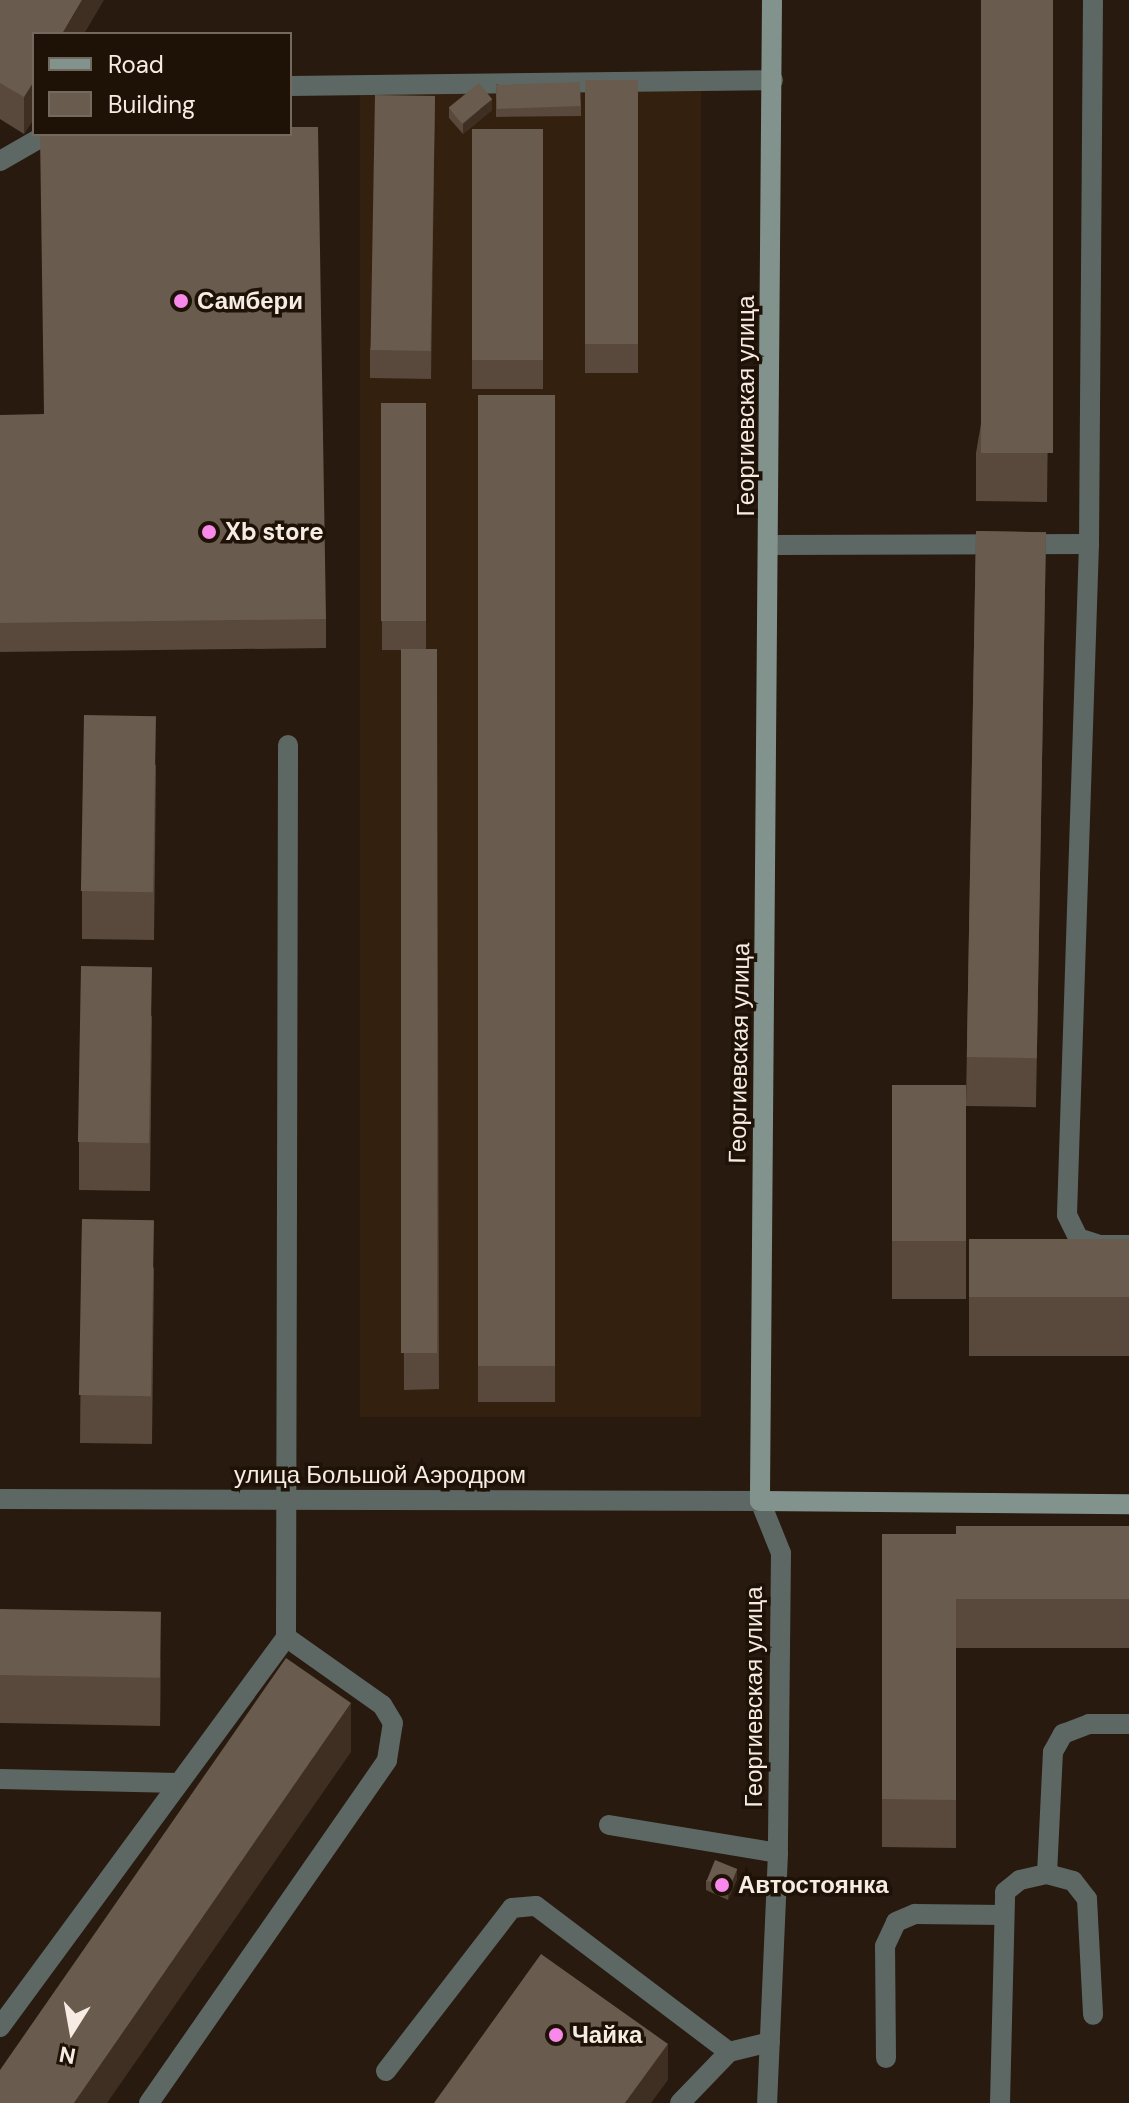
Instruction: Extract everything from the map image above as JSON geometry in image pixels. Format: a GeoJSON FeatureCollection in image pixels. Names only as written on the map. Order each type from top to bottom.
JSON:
{"type":"FeatureCollection","features":[{"type":"Feature","properties":{"kind":"street","name":"Георгиевская улица"},"geometry":{"type":"LineString","coordinates":[[767,2103],[778,1853],[781,1553],[760,1501],[772,545],[772,0]]}},
{"type":"Feature","properties":{"kind":"street"},"geometry":{"type":"LineString","coordinates":[[1093,0],[1089,544],[1067,1215],[1078,1238],[1099,1245],[1129,1245]]}},
{"type":"Feature","properties":{"kind":"street"},"geometry":{"type":"LineString","coordinates":[[292,86],[773,80]]}},
{"type":"Feature","properties":{"kind":"street"},"geometry":{"type":"LineString","coordinates":[[0,161],[44,136]]}},
{"type":"Feature","properties":{"kind":"street"},"geometry":{"type":"LineString","coordinates":[[772,545],[1089,544]]}},
{"type":"Feature","properties":{"kind":"street"},"geometry":{"type":"LineString","coordinates":[[0,2027],[286,1637],[291,1501],[288,745]]}},
{"type":"Feature","properties":{"kind":"street","name":"улица Большой Аэродром"},"geometry":{"type":"LineString","coordinates":[[0,1499],[760,1501]]}},
{"type":"Feature","properties":{"kind":"street"},"geometry":{"type":"LineString","coordinates":[[760,1501],[1129,1504]]}},
{"type":"Feature","properties":{"kind":"street"},"geometry":{"type":"LineString","coordinates":[[149,2103],[387,1760],[393,1723],[382,1705],[286,1637]]}},
{"type":"Feature","properties":{"kind":"street"},"geometry":{"type":"LineString","coordinates":[[1047,1874],[1053,1752],[1063,1734],[1089,1724],[1129,1724]]}},
{"type":"Feature","properties":{"kind":"street"},"geometry":{"type":"LineString","coordinates":[[0,1779],[179,1783]]}},
{"type":"Feature","properties":{"kind":"street"},"geometry":{"type":"LineString","coordinates":[[609,1825],[778,1853]]}},
{"type":"Feature","properties":{"kind":"street"},"geometry":{"type":"LineString","coordinates":[[1000,2103],[1005,1892],[1020,1880],[1047,1874],[1073,1881],[1087,1899],[1093,2015]]}},
{"type":"Feature","properties":{"kind":"street"},"geometry":{"type":"LineString","coordinates":[[386,2071],[512,1908],[536,1906],[729,2052]]}},
{"type":"Feature","properties":{"kind":"street"},"geometry":{"type":"LineString","coordinates":[[886,2058],[885,1946],[896,1922],[915,1914],[1004,1915]]}},
{"type":"Feature","properties":{"kind":"street"},"geometry":{"type":"LineString","coordinates":[[680,2103],[729,2052],[770,2042]]}},
{"type":"Feature","properties":{"kind":"shaded area"},"geometry":{"type":"Polygon","coordinates":[[[360,89],[701,89],[701,1417],[360,1417],[360,89]]]}},
{"type":"Feature","properties":{"kind":"building"},"geometry":{"type":"Polygon","coordinates":[[[0,0],[82,0],[63,32],[32,32],[32,84],[24,97],[0,83],[0,0]]]}},
{"type":"Feature","properties":{"kind":"building"},"geometry":{"type":"Polygon","coordinates":[[[981,0],[1053,0],[1053,453],[981,453],[981,0]]]}},
{"type":"Feature","properties":{"kind":"building"},"geometry":{"type":"Polygon","coordinates":[[[585,80],[638,80],[638,344],[585,344],[585,80]]]}},
{"type":"Feature","properties":{"kind":"building"},"geometry":{"type":"Polygon","coordinates":[[[580,82],[581,106],[497,109],[496,85],[580,82]]]}},
{"type":"Feature","properties":{"kind":"building"},"geometry":{"type":"Polygon","coordinates":[[[479,83],[492,99],[462,124],[449,108],[479,83]]]}},
{"type":"Feature","properties":{"kind":"building"},"geometry":{"type":"Polygon","coordinates":[[[375,95],[435,96],[431,351],[371,350],[375,95]]]}},
{"type":"Feature","properties":{"kind":"building","name":"Самбери"},"geometry":{"type":"Polygon","coordinates":[[[292,127],[318,127],[326,619],[0,623],[0,415],[44,414],[40,136],[292,136],[292,127]]]}},
{"type":"Feature","properties":{"kind":"building"},"geometry":{"type":"Polygon","coordinates":[[[472,129],[543,129],[543,360],[472,360],[472,129]]]}},
{"type":"Feature","properties":{"kind":"building"},"geometry":{"type":"Polygon","coordinates":[[[478,395],[555,395],[555,1366],[478,1366],[478,395]]]}},
{"type":"Feature","properties":{"kind":"building"},"geometry":{"type":"Polygon","coordinates":[[[381,403],[426,403],[426,621],[381,621],[381,403]]]}},
{"type":"Feature","properties":{"kind":"building"},"geometry":{"type":"Polygon","coordinates":[[[976,531],[1046,532],[1037,1058],[967,1057],[976,531]]]}},
{"type":"Feature","properties":{"kind":"building"},"geometry":{"type":"Polygon","coordinates":[[[401,649],[437,649],[437,1353],[401,1353],[401,649]]]}},
{"type":"Feature","properties":{"kind":"building"},"geometry":{"type":"Polygon","coordinates":[[[84,715],[156,716],[153,892],[81,891],[84,715]]]}},
{"type":"Feature","properties":{"kind":"building"},"geometry":{"type":"Polygon","coordinates":[[[81,966],[152,967],[149,1143],[78,1142],[81,966]]]}},
{"type":"Feature","properties":{"kind":"building"},"geometry":{"type":"Polygon","coordinates":[[[892,1085],[966,1085],[966,1241],[892,1241],[892,1085]]]}},
{"type":"Feature","properties":{"kind":"building"},"geometry":{"type":"Polygon","coordinates":[[[82,1219],[154,1220],[151,1396],[79,1395],[82,1219]]]}},
{"type":"Feature","properties":{"kind":"building"},"geometry":{"type":"Polygon","coordinates":[[[969,1239],[1129,1239],[1129,1297],[969,1297],[969,1239]]]}},
{"type":"Feature","properties":{"kind":"building"},"geometry":{"type":"Polygon","coordinates":[[[956,1526],[1129,1526],[1129,1599],[956,1599],[956,1800],[882,1799],[882,1534],[956,1534],[956,1526]]]}},
{"type":"Feature","properties":{"kind":"building"},"geometry":{"type":"Polygon","coordinates":[[[0,1609],[161,1612],[160,1678],[0,1675],[0,1609]]]}},
{"type":"Feature","properties":{"kind":"building"},"geometry":{"type":"Polygon","coordinates":[[[286,1658],[351,1703],[74,2103],[0,2103],[0,2070],[286,1658]]]}},
{"type":"Feature","properties":{"kind":"building"},"geometry":{"type":"Polygon","coordinates":[[[715,1860],[737,1869],[729,1889],[707,1880],[715,1860]]]}},
{"type":"Feature","properties":{"kind":"building","name":"Чайка"},"geometry":{"type":"Polygon","coordinates":[[[541,1954],[668,2044],[625,2103],[434,2103],[541,1954]]]}},
{"type":"Feature","properties":{"kind":"place","name":"Самбери"},"geometry":{"type":"Point","coordinates":[181,301]}},
{"type":"Feature","properties":{"kind":"place","name":"Xb store"},"geometry":{"type":"Point","coordinates":[209,532]}},
{"type":"Feature","properties":{"kind":"place","name":"Автостоянка"},"geometry":{"type":"Point","coordinates":[722,1885]}},
{"type":"Feature","properties":{"kind":"place","name":"Чайка"},"geometry":{"type":"Point","coordinates":[556,2035]}}]}
